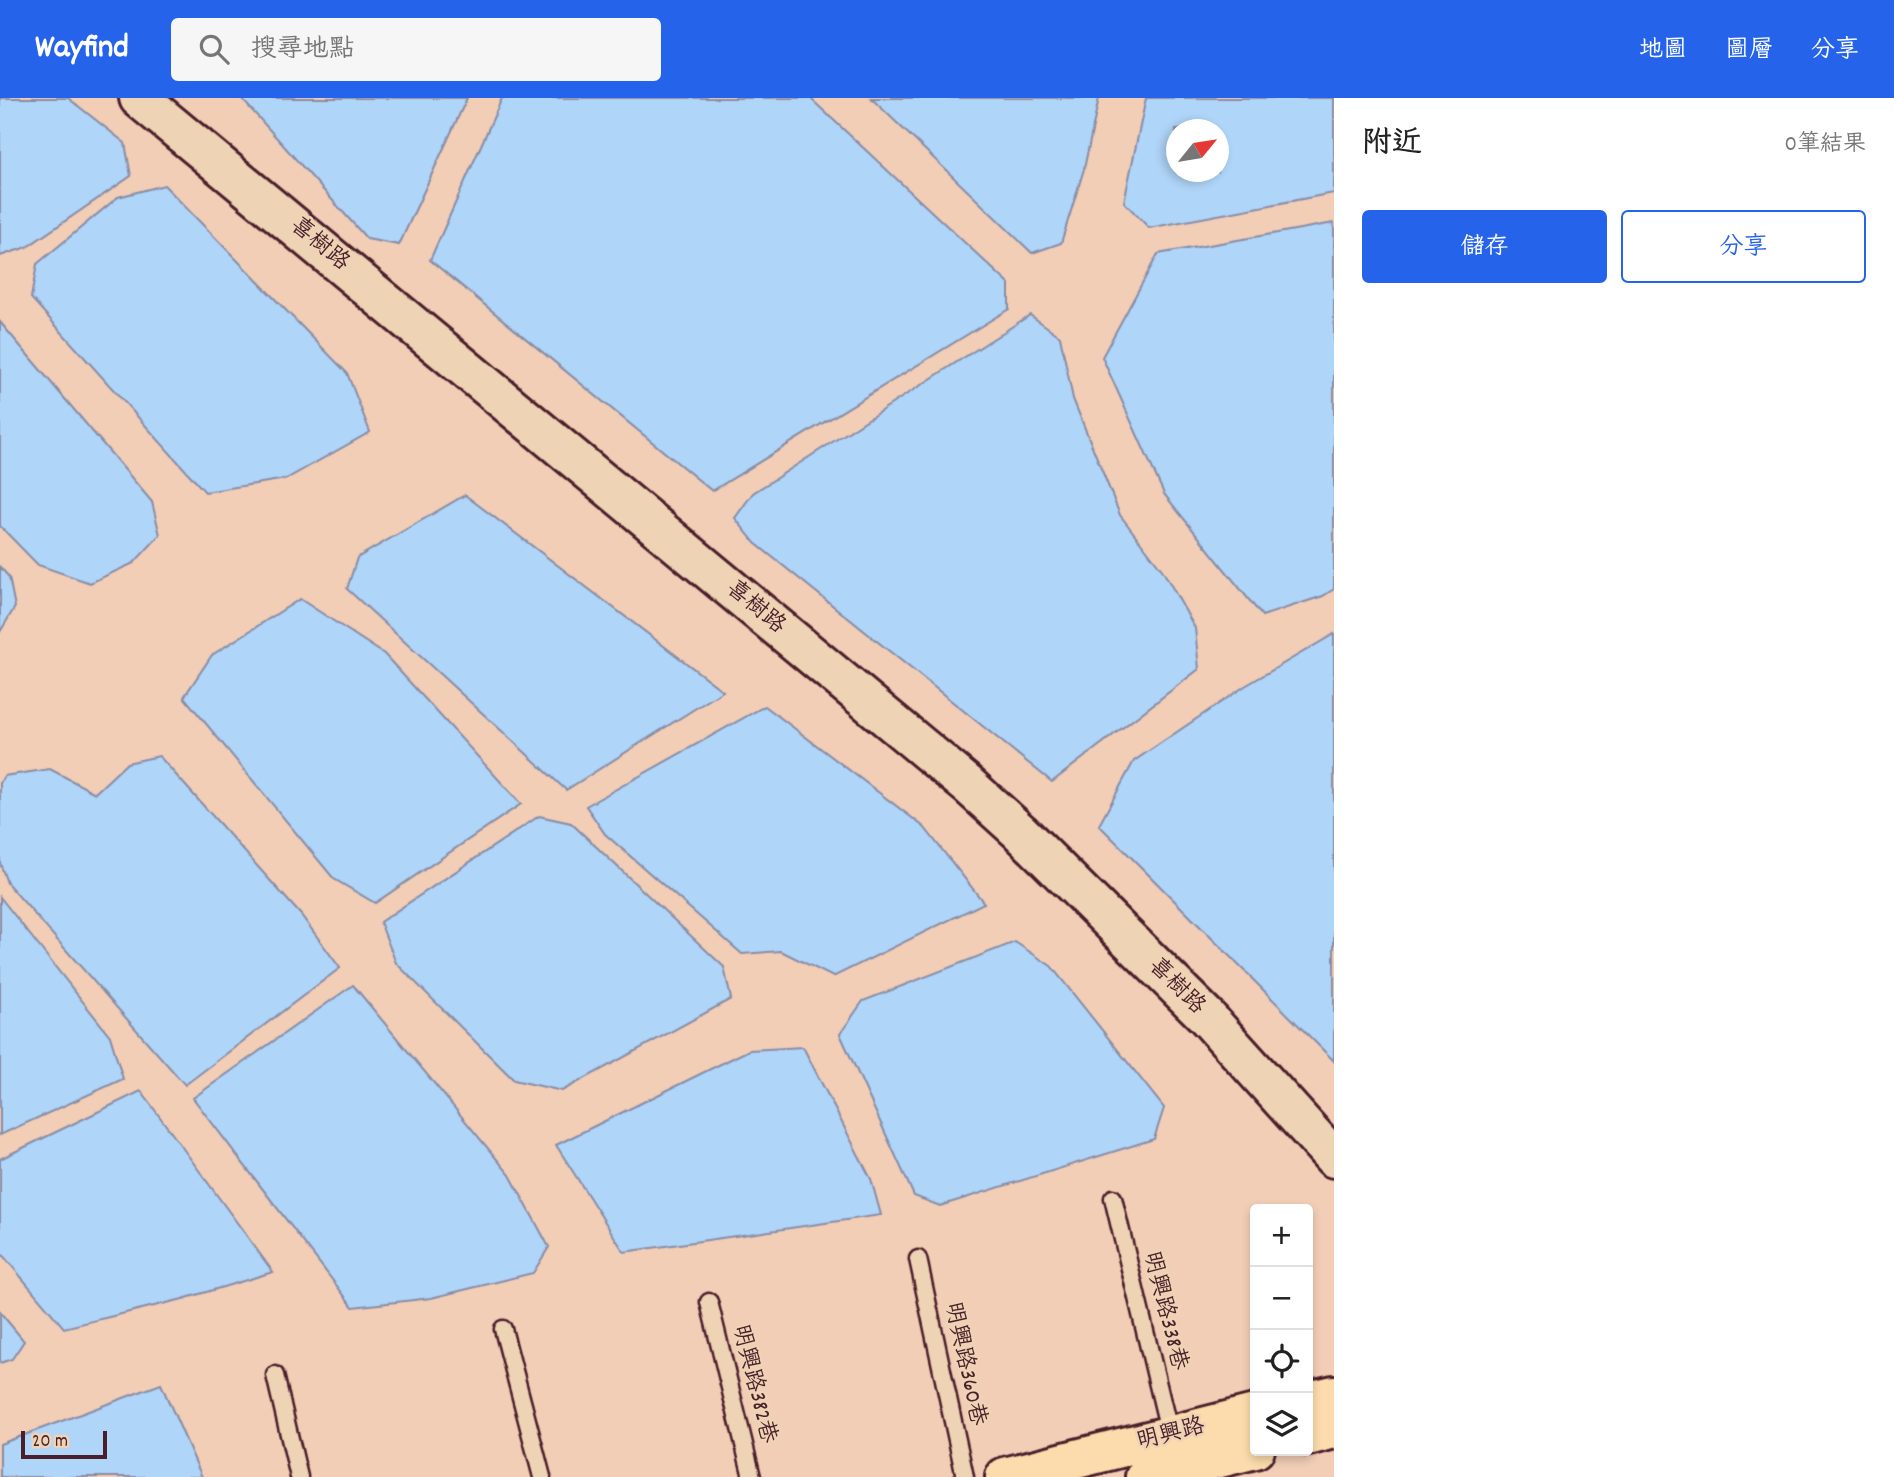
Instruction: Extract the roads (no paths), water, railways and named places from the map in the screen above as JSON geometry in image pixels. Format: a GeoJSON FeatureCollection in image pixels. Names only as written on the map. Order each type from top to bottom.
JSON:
{"type":"FeatureCollection","features":[{"type":"Feature","properties":{"kind":"main road"},"geometry":{"type":"LineString","coordinates":[[1313,1400],[1334,1395]]}},
{"type":"Feature","properties":{"kind":"main road","name":"明興路"},"geometry":{"type":"LineString","coordinates":[[1169,1464],[1250,1417]]}},
{"type":"Feature","properties":{"kind":"main road"},"geometry":{"type":"LineString","coordinates":[[1313,1435],[1334,1429]]}},
{"type":"Feature","properties":{"kind":"main road","name":"明興路"},"geometry":{"type":"LineString","coordinates":[[1005,1477],[1169,1464],[1250,1450]]}},
{"type":"Feature","properties":{"kind":"street","name":"喜樹路"},"geometry":{"type":"LineString","coordinates":[[139,98],[968,785],[1020,832],[1206,1016],[1334,1158]]}},
{"type":"Feature","properties":{"kind":"lane","name":"明興路338巷"},"geometry":{"type":"LineString","coordinates":[[1113,1198],[1169,1464]]}},
{"type":"Feature","properties":{"kind":"lane","name":"明興路360巷"},"geometry":{"type":"LineString","coordinates":[[918,1259],[965,1477]]}},
{"type":"Feature","properties":{"kind":"lane","name":"明興路382巷"},"geometry":{"type":"LineString","coordinates":[[709,1302],[752,1477]]}},
{"type":"Feature","properties":{"kind":"lane"},"geometry":{"type":"LineString","coordinates":[[503,1329],[542,1477]]}},
{"type":"Feature","properties":{"kind":"lane"},"geometry":{"type":"LineString","coordinates":[[275,1375],[299,1477]]}},
{"type":"Feature","properties":{"kind":"water"},"geometry":{"type":"Polygon","coordinates":[[[0,98],[68,98],[125,143],[131,176],[27,247],[0,256],[0,98]]]}},
{"type":"Feature","properties":{"kind":"water"},"geometry":{"type":"Polygon","coordinates":[[[241,98],[467,98],[399,245],[367,239],[241,98]]]}},
{"type":"Feature","properties":{"kind":"water"},"geometry":{"type":"Polygon","coordinates":[[[502,98],[810,98],[1009,284],[1009,309],[712,491],[430,260],[502,98]]]}},
{"type":"Feature","properties":{"kind":"water"},"geometry":{"type":"Polygon","coordinates":[[[871,98],[1099,98],[1084,169],[1061,243],[1032,253],[871,98]]]}},
{"type":"Feature","properties":{"kind":"water"},"geometry":{"type":"Polygon","coordinates":[[[1146,98],[1334,98],[1334,193],[1149,228],[1124,202],[1146,98]]]}},
{"type":"Feature","properties":{"kind":"water"},"geometry":{"type":"Polygon","coordinates":[[[164,185],[347,373],[370,432],[286,479],[205,492],[31,298],[37,264],[118,197],[164,185]]]}},
{"type":"Feature","properties":{"kind":"water"},"geometry":{"type":"Polygon","coordinates":[[[1334,223],[1334,589],[1323,596],[1262,616],[1164,494],[1102,357],[1158,254],[1334,223]]]}},
{"type":"Feature","properties":{"kind":"water"},"geometry":{"type":"Polygon","coordinates":[[[1030,315],[1060,336],[1073,399],[1120,515],[1163,571],[1195,628],[1199,669],[1052,782],[755,543],[735,518],[753,493],[1030,315]]]}},
{"type":"Feature","properties":{"kind":"water"},"geometry":{"type":"Polygon","coordinates":[[[0,322],[152,502],[160,535],[134,563],[90,583],[38,565],[0,526],[0,322]]]}},
{"type":"Feature","properties":{"kind":"water"},"geometry":{"type":"Polygon","coordinates":[[[465,495],[723,691],[566,790],[347,589],[357,558],[465,495]]]}},
{"type":"Feature","properties":{"kind":"water"},"geometry":{"type":"Polygon","coordinates":[[[0,567],[9,577],[15,607],[0,632],[0,567]]]}},
{"type":"Feature","properties":{"kind":"water"},"geometry":{"type":"Polygon","coordinates":[[[300,599],[384,654],[521,804],[375,903],[334,879],[184,697],[212,655],[300,599]]]}},
{"type":"Feature","properties":{"kind":"water"},"geometry":{"type":"Polygon","coordinates":[[[1334,634],[1334,1061],[1099,825],[1134,761],[1245,686],[1334,634]]]}},
{"type":"Feature","properties":{"kind":"water"},"geometry":{"type":"Polygon","coordinates":[[[765,706],[924,827],[984,903],[833,977],[781,951],[742,954],[605,834],[586,806],[765,706]]]}},
{"type":"Feature","properties":{"kind":"water"},"geometry":{"type":"Polygon","coordinates":[[[159,756],[301,915],[340,968],[185,1085],[7,883],[0,863],[0,783],[4,776],[50,769],[95,793],[127,763],[159,756]]]}},
{"type":"Feature","properties":{"kind":"water"},"geometry":{"type":"Polygon","coordinates":[[[539,816],[571,823],[724,967],[731,999],[562,1091],[514,1080],[396,963],[380,922],[539,816]]]}},
{"type":"Feature","properties":{"kind":"water"},"geometry":{"type":"Polygon","coordinates":[[[0,897],[110,1036],[123,1079],[0,1135],[0,897]]]}},
{"type":"Feature","properties":{"kind":"water"},"geometry":{"type":"Polygon","coordinates":[[[1015,942],[1051,966],[1164,1108],[1154,1139],[940,1206],[914,1196],[840,1034],[863,1001],[1015,942]]]}},
{"type":"Feature","properties":{"kind":"water"},"geometry":{"type":"Polygon","coordinates":[[[353,985],[510,1175],[549,1247],[533,1273],[431,1298],[353,1307],[193,1098],[353,985]]]}},
{"type":"Feature","properties":{"kind":"water"},"geometry":{"type":"Polygon","coordinates":[[[803,1047],[871,1179],[881,1215],[624,1252],[556,1145],[749,1050],[803,1047]]]}},
{"type":"Feature","properties":{"kind":"water"},"geometry":{"type":"Polygon","coordinates":[[[141,1091],[273,1272],[183,1299],[64,1328],[0,1252],[0,1159],[141,1091]]]}},
{"type":"Feature","properties":{"kind":"water"},"geometry":{"type":"Polygon","coordinates":[[[0,1312],[24,1341],[12,1359],[0,1363],[0,1312]]]}},
{"type":"Feature","properties":{"kind":"water"},"geometry":{"type":"Polygon","coordinates":[[[161,1384],[202,1477],[0,1477],[0,1444],[161,1384]]]}}]}
